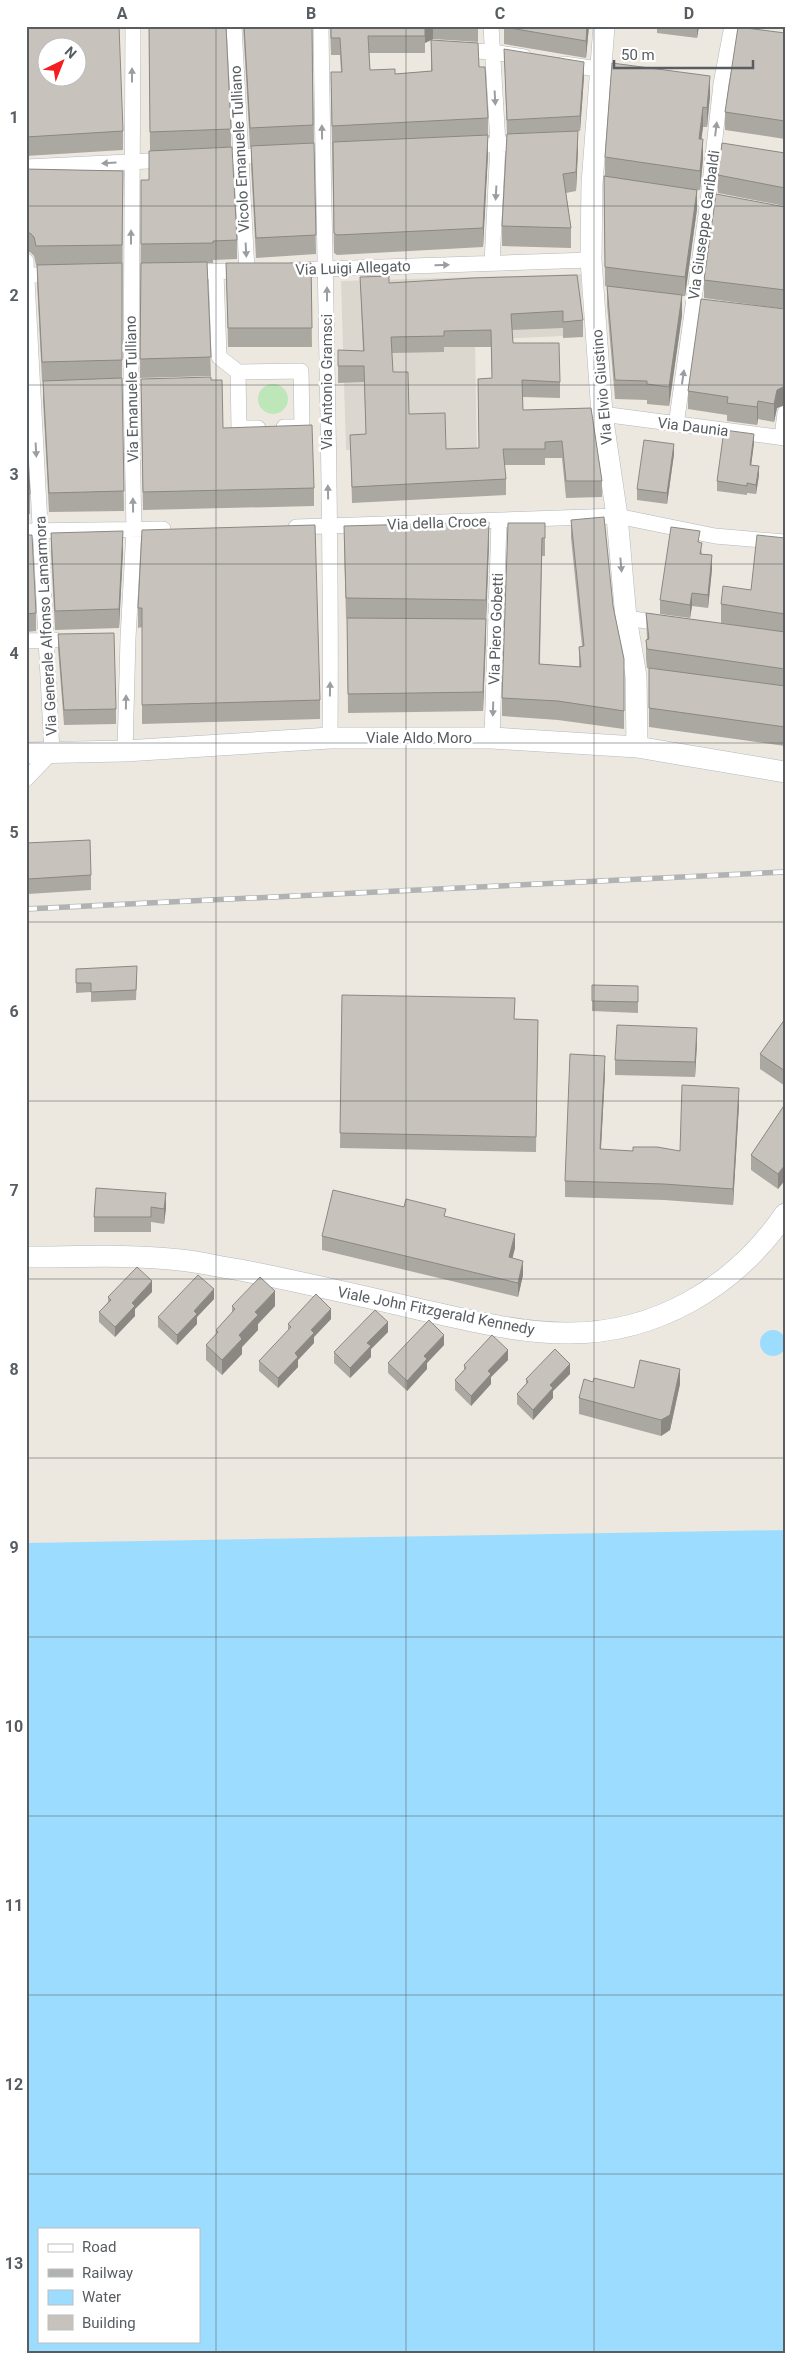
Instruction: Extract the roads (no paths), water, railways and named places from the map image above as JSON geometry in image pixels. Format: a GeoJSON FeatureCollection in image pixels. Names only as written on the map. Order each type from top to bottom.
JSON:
{"type":"FeatureCollection","features":[{"type":"Feature","properties":{"kind":"street","name":"Via Emanuele Tulliano"},"geometry":{"type":"LineString","coordinates":[[125,751],[128,638],[134,530],[126,387],[131,274],[132,26]]}},
{"type":"Feature","properties":{"kind":"street","name":"Vicolo Emanuele Tulliano"},"geometry":{"type":"LineString","coordinates":[[234,26],[247,271]]}},
{"type":"Feature","properties":{"kind":"street","name":"Via Antonio Gramsci"},"geometry":{"type":"LineString","coordinates":[[321,26],[322,152],[327,270],[328,527],[336,627],[330,738]]}},
{"type":"Feature","properties":{"kind":"street"},"geometry":{"type":"LineString","coordinates":[[491,26],[498,144],[492,263]]}},
{"type":"Feature","properties":{"kind":"street","name":"Via Elvio Giustino"},"geometry":{"type":"LineString","coordinates":[[604,26],[599,70],[585,140],[602,185],[591,260],[602,296],[602,414],[617,516],[626,618],[645,677],[637,747]]}},
{"type":"Feature","properties":{"kind":"street","name":"Via Giuseppe Garibaldi"},"geometry":{"type":"LineString","coordinates":[[676,425],[708,201],[722,84],[732,26]]}},
{"type":"Feature","properties":{"kind":"street"},"geometry":{"type":"LineString","coordinates":[[441,49],[493,52],[628,73]]}},
{"type":"Feature","properties":{"kind":"street"},"geometry":{"type":"LineString","coordinates":[[703,82],[722,84]]}},
{"type":"Feature","properties":{"kind":"street"},"geometry":{"type":"LineString","coordinates":[[449,147],[537,142]]}},
{"type":"Feature","properties":{"kind":"street"},"geometry":{"type":"LineString","coordinates":[[304,153],[342,152]]}},
{"type":"Feature","properties":{"kind":"street"},"geometry":{"type":"LineString","coordinates":[[201,158],[286,154]]}},
{"type":"Feature","properties":{"kind":"street"},"geometry":{"type":"LineString","coordinates":[[26,167],[181,159]]}},
{"type":"Feature","properties":{"kind":"street"},"geometry":{"type":"LineString","coordinates":[[689,198],[727,205]]}},
{"type":"Feature","properties":{"kind":"street","name":"Via Luigi Allegato"},"geometry":{"type":"LineString","coordinates":[[169,273],[327,270],[591,260]]}},
{"type":"Feature","properties":{"kind":"street"},"geometry":{"type":"LineString","coordinates":[[26,270],[74,274]]}},
{"type":"Feature","properties":{"kind":"street","name":"Via Generale Alfonso Lamarmora"},"geometry":{"type":"LineString","coordinates":[[26,270],[33,531],[46,640],[52,752]]}},
{"type":"Feature","properties":{"kind":"street"},"geometry":{"type":"LineString","coordinates":[[216,272],[219,357],[238,378],[239,428],[302,427],[301,371],[238,378],[219,385]]}},
{"type":"Feature","properties":{"kind":"street"},"geometry":{"type":"LineString","coordinates":[[112,274],[150,273]]}},
{"type":"Feature","properties":{"kind":"street"},"geometry":{"type":"LineString","coordinates":[[675,304],[711,309]]}},
{"type":"Feature","properties":{"kind":"street"},"geometry":{"type":"LineString","coordinates":[[126,387],[150,387]]}},
{"type":"Feature","properties":{"kind":"street"},"geometry":{"type":"LineString","coordinates":[[30,391],[52,390]]}},
{"type":"Feature","properties":{"kind":"street"},"geometry":{"type":"LineString","coordinates":[[783,437],[785,413]]}},
{"type":"Feature","properties":{"kind":"street","name":"Via Daunia"},"geometry":{"type":"LineString","coordinates":[[602,414],[676,425],[783,437]]}},
{"type":"Feature","properties":{"kind":"street","name":"Via della Croce"},"geometry":{"type":"LineString","coordinates":[[280,528],[617,516],[715,536],[785,542]]}},
{"type":"Feature","properties":{"kind":"street","name":"Via Piero Gobetti"},"geometry":{"type":"LineString","coordinates":[[492,738],[499,520]]}},
{"type":"Feature","properties":{"kind":"street"},"geometry":{"type":"LineString","coordinates":[[33,531],[183,529]]}},
{"type":"Feature","properties":{"kind":"street"},"geometry":{"type":"LineString","coordinates":[[626,618],[682,627]]}},
{"type":"Feature","properties":{"kind":"street"},"geometry":{"type":"LineString","coordinates":[[477,628],[496,628]]}},
{"type":"Feature","properties":{"kind":"street"},"geometry":{"type":"LineString","coordinates":[[110,639],[128,638]]}},
{"type":"Feature","properties":{"kind":"street"},"geometry":{"type":"LineString","coordinates":[[26,641],[73,639]]}},
{"type":"Feature","properties":{"kind":"street","name":"Viale Aldo Moro"},"geometry":{"type":"LineString","coordinates":[[26,753],[125,751],[330,738],[492,738],[637,747],[785,772]]}},
{"type":"Feature","properties":{"kind":"street"},"geometry":{"type":"LineString","coordinates":[[26,780],[52,752]]}},
{"type":"Feature","properties":{"kind":"street","name":"Viale John Fitzgerald Kennedy"},"geometry":{"type":"LineString","coordinates":[[26,1257],[110,1257],[181,1260],[300,1283],[472,1321],[529,1331],[567,1334],[639,1324],[698,1298],[748,1260],[770,1236],[785,1214]]}},
{"type":"Feature","properties":{"kind":"water"},"geometry":{"type":"Polygon","coordinates":[[[773,1330],[782,1334],[786,1343],[782,1352],[773,1356],[764,1352],[760,1343],[764,1334],[773,1330]]]}},
{"type":"Feature","properties":{"kind":"water"},"geometry":{"type":"Polygon","coordinates":[[[785,1530],[785,2354],[26,2354],[26,1543],[785,1530]]]}},
{"type":"Feature","properties":{"kind":"railway"},"geometry":{"type":"LineString","coordinates":[[26,909],[785,872]]}}]}
